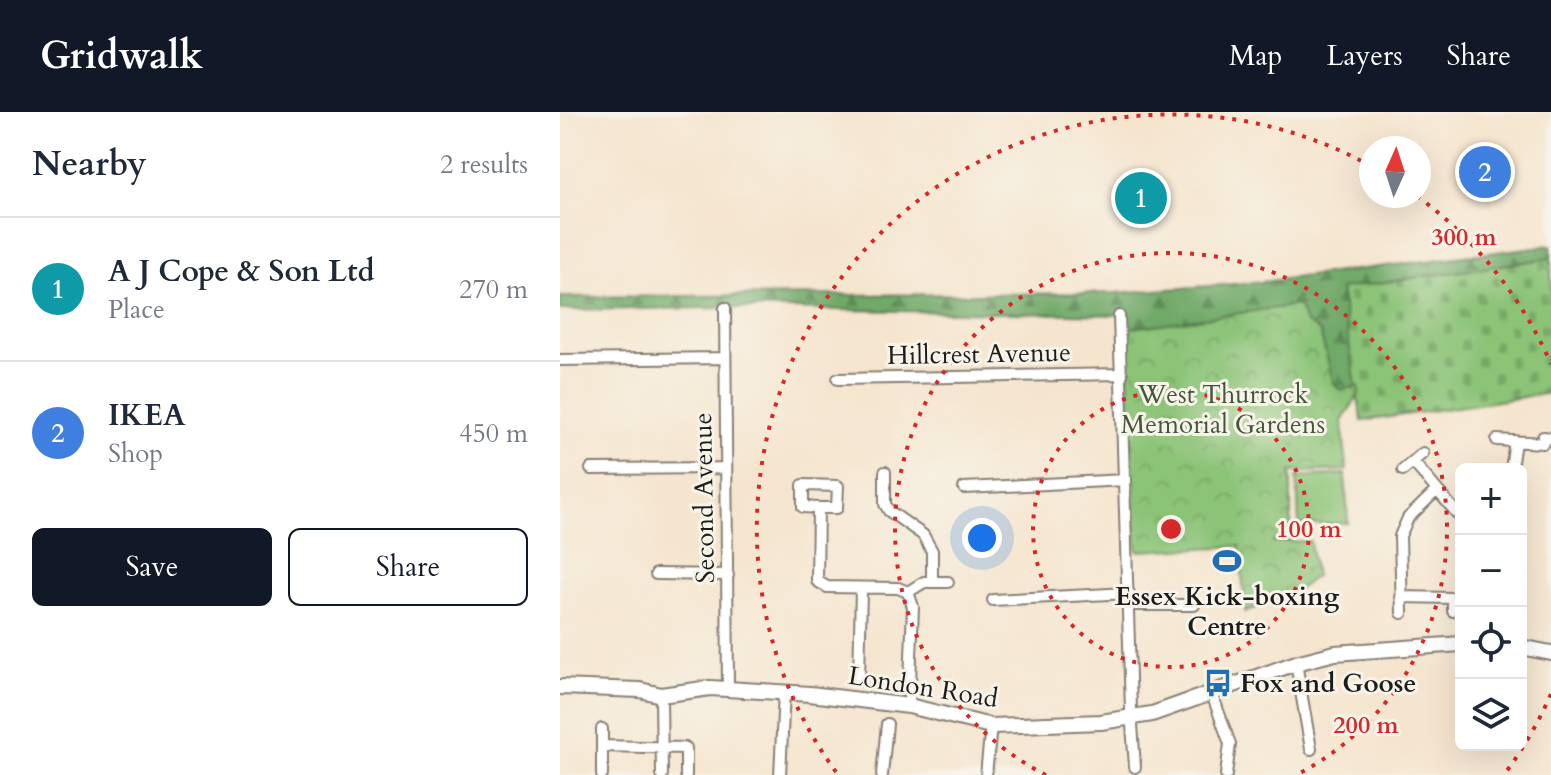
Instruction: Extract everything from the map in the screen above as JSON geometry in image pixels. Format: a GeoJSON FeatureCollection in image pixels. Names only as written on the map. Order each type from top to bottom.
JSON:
{"type":"FeatureCollection","features":[{"type":"Feature","properties":{"kind":"street","name":"Second Avenue"},"geometry":{"type":"LineString","coordinates":[[725,308],[728,688]]}},
{"type":"Feature","properties":{"kind":"street"},"geometry":{"type":"LineString","coordinates":[[1119,316],[1135,767]]}},
{"type":"Feature","properties":{"kind":"street"},"geometry":{"type":"LineString","coordinates":[[560,360],[724,358]]}},
{"type":"Feature","properties":{"kind":"street","name":"Hillcrest Avenue"},"geometry":{"type":"LineString","coordinates":[[838,379],[1122,374]]}},
{"type":"Feature","properties":{"kind":"street"},"geometry":{"type":"LineString","coordinates":[[1497,440],[1543,443],[1543,437],[1551,438]]}},
{"type":"Feature","properties":{"kind":"street"},"geometry":{"type":"LineString","coordinates":[[1512,463],[1515,441]]}},
{"type":"Feature","properties":{"kind":"street"},"geometry":{"type":"LineString","coordinates":[[1403,470],[1423,453]]}},
{"type":"Feature","properties":{"kind":"street"},"geometry":{"type":"LineString","coordinates":[[1413,462],[1455,511]]}},
{"type":"Feature","properties":{"kind":"street"},"geometry":{"type":"LineString","coordinates":[[591,469],[725,468]]}},
{"type":"Feature","properties":{"kind":"street"},"geometry":{"type":"LineString","coordinates":[[885,472],[885,504],[923,535],[932,551],[932,581]]}},
{"type":"Feature","properties":{"kind":"street"},"geometry":{"type":"LineString","coordinates":[[964,488],[1126,480]]}},
{"type":"Feature","properties":{"kind":"street"},"geometry":{"type":"LineString","coordinates":[[1402,613],[1400,536],[1408,518],[1437,490]]}},
{"type":"Feature","properties":{"kind":"street"},"geometry":{"type":"LineString","coordinates":[[818,508],[817,581],[827,587],[898,588],[908,592],[913,607],[909,706]]}},
{"type":"Feature","properties":{"kind":"street"},"geometry":{"type":"LineString","coordinates":[[656,574],[728,575]]}},
{"type":"Feature","properties":{"kind":"street"},"geometry":{"type":"LineString","coordinates":[[908,592],[918,584],[948,582]]}},
{"type":"Feature","properties":{"kind":"street"},"geometry":{"type":"LineString","coordinates":[[859,680],[861,588]]}},
{"type":"Feature","properties":{"kind":"street"},"geometry":{"type":"LineString","coordinates":[[1401,597],[1453,598],[1453,611]]}},
{"type":"Feature","properties":{"kind":"street"},"geometry":{"type":"LineString","coordinates":[[993,600],[1129,599],[1194,605]]}},
{"type":"Feature","properties":{"kind":"street","name":"London Road"},"geometry":{"type":"LineString","coordinates":[[560,687],[640,690],[661,695],[683,690],[728,688],[784,692],[909,706],[991,726],[1132,719],[1296,663],[1379,647],[1455,644]]}},
{"type":"Feature","properties":{"kind":"street"},"geometry":{"type":"LineString","coordinates":[[1527,648],[1551,653]]}},
{"type":"Feature","properties":{"kind":"street"},"geometry":{"type":"LineString","coordinates":[[1296,663],[1311,749]]}},
{"type":"Feature","properties":{"kind":"street"},"geometry":{"type":"LineString","coordinates":[[780,775],[784,692]]}},
{"type":"Feature","properties":{"kind":"street"},"geometry":{"type":"LineString","coordinates":[[1212,694],[1230,744],[1226,775]]}},
{"type":"Feature","properties":{"kind":"street"},"geometry":{"type":"LineString","coordinates":[[661,695],[662,775]]}},
{"type":"Feature","properties":{"kind":"street"},"geometry":{"type":"LineString","coordinates":[[882,775],[887,724]]}},
{"type":"Feature","properties":{"kind":"street"},"geometry":{"type":"LineString","coordinates":[[986,775],[991,726]]}},
{"type":"Feature","properties":{"kind":"street"},"geometry":{"type":"LineString","coordinates":[[602,729],[602,775]]}},
{"type":"Feature","properties":{"kind":"street"},"geometry":{"type":"LineString","coordinates":[[602,746],[686,748],[686,775]]}},
{"type":"Feature","properties":{"kind":"green space"},"geometry":{"type":"Polygon","coordinates":[[[1551,245],[1551,258],[1340,289],[1358,386],[1341,390],[1334,385],[1320,332],[1305,322],[1298,305],[1125,329],[1124,315],[725,308],[560,310],[560,297],[1116,293],[1261,282],[1551,245]]]}},
{"type":"Feature","properties":{"kind":"green space"},"geometry":{"type":"Polygon","coordinates":[[[1551,258],[1551,393],[1362,421],[1340,289],[1551,258]]]}},
{"type":"Feature","properties":{"kind":"green space","name":"West Thurrock Memorial Gardens"},"geometry":{"type":"Polygon","coordinates":[[[1298,305],[1305,322],[1320,332],[1334,385],[1341,390],[1358,386],[1359,394],[1342,421],[1347,470],[1291,472],[1291,539],[1272,542],[1310,541],[1315,576],[1294,593],[1245,612],[1240,546],[1137,551],[1125,329],[1298,305]]]}},
{"type":"Feature","properties":{"kind":"green space"},"geometry":{"type":"Polygon","coordinates":[[[1345,474],[1348,523],[1299,525],[1297,477],[1345,474]]]}},
{"type":"Feature","properties":{"kind":"place","name":"IKEA"},"geometry":{"type":"Point","coordinates":[1485,172]}},
{"type":"Feature","properties":{"kind":"place","name":"A J Cope & Son Ltd"},"geometry":{"type":"Point","coordinates":[1141,198]}},
{"type":"Feature","properties":{"kind":"place","name":"Essex Kick-boxing Centre"},"geometry":{"type":"Point","coordinates":[1227,561]}},
{"type":"Feature","properties":{"kind":"place","name":"Fox and Goose"},"geometry":{"type":"Point","coordinates":[1218,683]}}]}
